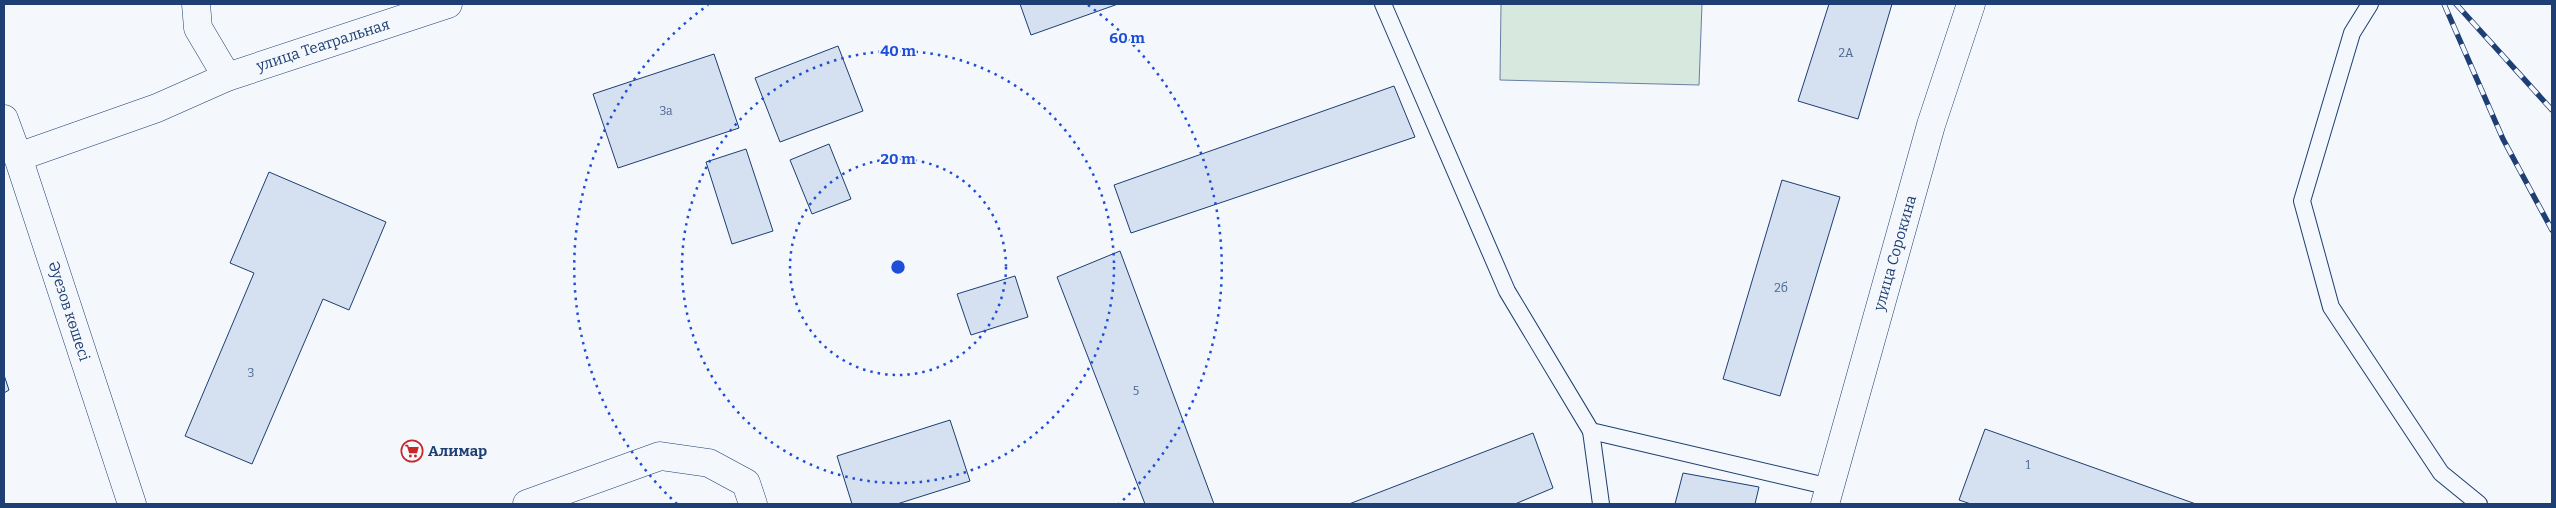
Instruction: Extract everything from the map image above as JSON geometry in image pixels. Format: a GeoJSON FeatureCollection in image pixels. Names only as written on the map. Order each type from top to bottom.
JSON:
{"type":"FeatureCollection","features":[{"type":"Feature","properties":{"kind":"street"},"geometry":{"type":"LineString","coordinates":[[196,4],[198,28],[227,77]]}},
{"type":"Feature","properties":{"kind":"street","name":"улица Театральная"},"geometry":{"type":"LineString","coordinates":[[18,156],[157,108],[227,77],[448,4]]}},
{"type":"Feature","properties":{"kind":"street","name":"улица Сорокина"},"geometry":{"type":"LineString","coordinates":[[1827,496],[1931,125],[1972,4]]}},
{"type":"Feature","properties":{"kind":"street","name":"Әуезов көшесі"},"geometry":{"type":"LineString","coordinates":[[4,119],[18,156],[132,504]]}},
{"type":"Feature","properties":{"kind":"street"},"geometry":{"type":"LineString","coordinates":[[527,504],[660,456],[709,463],[746,483],[753,504]]}},
{"type":"Feature","properties":{"kind":"lane"},"geometry":{"type":"LineString","coordinates":[[1383,4],[1507,291],[1591,431],[1601,504]]}},
{"type":"Feature","properties":{"kind":"lane"},"geometry":{"type":"LineString","coordinates":[[2370,4],[2352,33],[2302,201],[2331,307],[2441,473],[2479,504]]}},
{"type":"Feature","properties":{"kind":"lane"},"geometry":{"type":"LineString","coordinates":[[1591,431],[1827,496]]}},
{"type":"Feature","properties":{"kind":"shaded area"},"geometry":{"type":"Polygon","coordinates":[[[1501,4],[1702,4],[1699,85],[1500,80],[1501,4]]]}},
{"type":"Feature","properties":{"kind":"building"},"geometry":{"type":"Polygon","coordinates":[[[1020,4],[1118,4],[1031,35],[1020,4]]]}},
{"type":"Feature","properties":{"kind":"building"},"geometry":{"type":"Polygon","coordinates":[[[1829,4],[1892,4],[1858,119],[1798,101],[1829,4]]]}},
{"type":"Feature","properties":{"kind":"building"},"geometry":{"type":"Polygon","coordinates":[[[838,46],[863,111],[780,142],[755,78],[838,46]]]}},
{"type":"Feature","properties":{"kind":"building"},"geometry":{"type":"Polygon","coordinates":[[[714,54],[739,128],[618,168],[593,94],[714,54]]]}},
{"type":"Feature","properties":{"kind":"building"},"geometry":{"type":"Polygon","coordinates":[[[1394,86],[1415,137],[1131,233],[1114,185],[1394,86]]]}},
{"type":"Feature","properties":{"kind":"building"},"geometry":{"type":"Polygon","coordinates":[[[829,144],[851,199],[812,214],[790,160],[829,144]]]}},
{"type":"Feature","properties":{"kind":"building"},"geometry":{"type":"Polygon","coordinates":[[[746,149],[773,231],[732,244],[706,162],[746,149]]]}},
{"type":"Feature","properties":{"kind":"building"},"geometry":{"type":"Polygon","coordinates":[[[269,172],[386,222],[349,310],[323,299],[252,464],[185,436],[254,273],[230,263],[269,172]]]}},
{"type":"Feature","properties":{"kind":"building"},"geometry":{"type":"Polygon","coordinates":[[[1782,180],[1840,197],[1780,396],[1723,379],[1782,180]]]}},
{"type":"Feature","properties":{"kind":"building"},"geometry":{"type":"Polygon","coordinates":[[[1120,251],[1214,504],[1145,504],[1057,277],[1120,251]]]}},
{"type":"Feature","properties":{"kind":"building"},"geometry":{"type":"Polygon","coordinates":[[[1015,276],[1028,317],[971,335],[957,294],[1015,276]]]}},
{"type":"Feature","properties":{"kind":"building"},"geometry":{"type":"Polygon","coordinates":[[[4,375],[9,390],[4,393],[4,375]]]}},
{"type":"Feature","properties":{"kind":"building"},"geometry":{"type":"Polygon","coordinates":[[[950,420],[970,481],[897,504],[852,504],[837,456],[950,420]]]}},
{"type":"Feature","properties":{"kind":"building"},"geometry":{"type":"Polygon","coordinates":[[[1985,429],[2196,504],[1971,504],[1959,500],[1985,429]]]}},
{"type":"Feature","properties":{"kind":"building"},"geometry":{"type":"Polygon","coordinates":[[[1533,433],[1553,488],[1515,504],[1349,504],[1533,433]]]}},
{"type":"Feature","properties":{"kind":"building"},"geometry":{"type":"Polygon","coordinates":[[[1683,473],[1759,487],[1755,504],[1675,504],[1683,473]]]}},
{"type":"Feature","properties":{"kind":"railway"},"geometry":{"type":"LineString","coordinates":[[2444,4],[2503,139],[2552,230]]}},
{"type":"Feature","properties":{"kind":"railway"},"geometry":{"type":"LineString","coordinates":[[2456,4],[2552,110]]}},
{"type":"Feature","properties":{"kind":"place","name":"Алимар"},"geometry":{"type":"Point","coordinates":[412,451]}}]}
